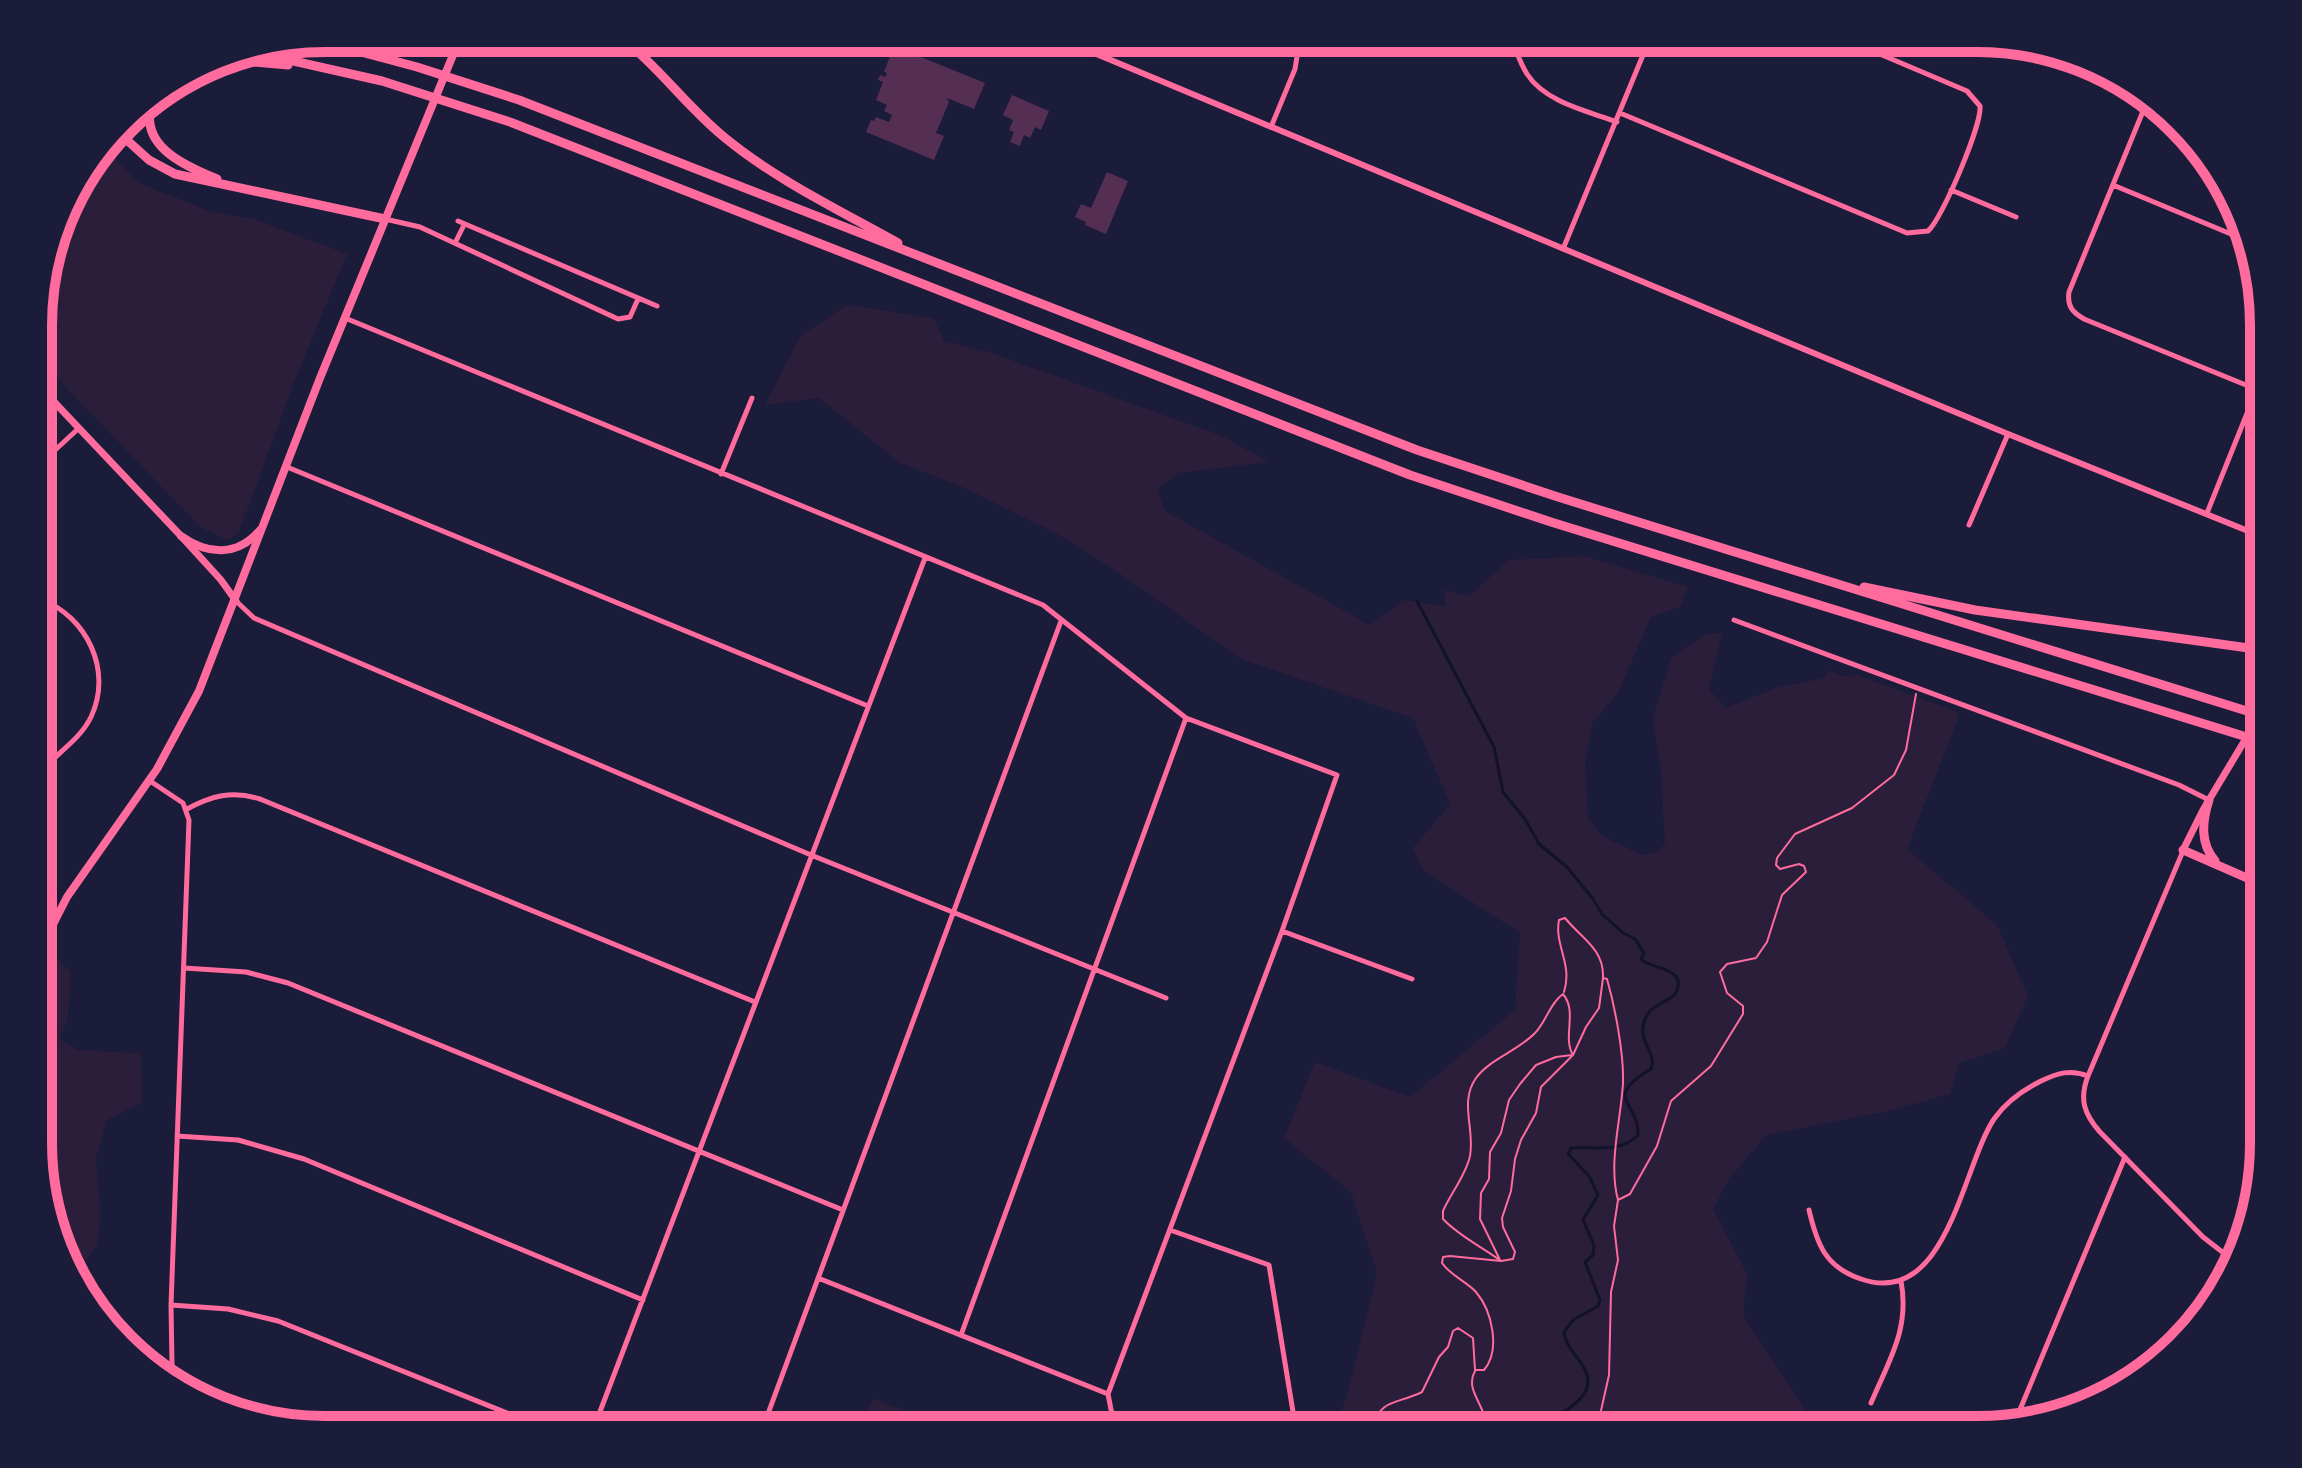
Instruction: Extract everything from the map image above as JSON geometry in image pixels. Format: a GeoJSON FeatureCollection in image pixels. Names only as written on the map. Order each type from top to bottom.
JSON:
{"type":"FeatureCollection","features":[{"type":"Feature","properties":{"kind":"highway"},"geometry":{"type":"LineString","coordinates":[[368,53],[495,91],[1408,447],[1762,561],[2249,709]]}},
{"type":"Feature","properties":{"kind":"highway"},"geometry":{"type":"LineString","coordinates":[[637,53],[702,118],[747,155],[789,182],[933,262]]}},
{"type":"Feature","properties":{"kind":"highway"},"geometry":{"type":"LineString","coordinates":[[274,57],[382,81],[486,113],[1428,481],[1566,527],[2249,738]]}},
{"type":"Feature","properties":{"kind":"highway"},"geometry":{"type":"LineString","coordinates":[[253,62],[382,81]]}},
{"type":"Feature","properties":{"kind":"highway"},"geometry":{"type":"LineString","coordinates":[[149,116],[155,139],[163,150],[194,169],[250,190]]}},
{"type":"Feature","properties":{"kind":"highway"},"geometry":{"type":"LineString","coordinates":[[126,140],[162,168],[183,176],[385,219]]}},
{"type":"Feature","properties":{"kind":"highway"},"geometry":{"type":"LineString","coordinates":[[1762,561],[1824,578],[1955,606],[2249,648]]}},
{"type":"Feature","properties":{"kind":"highway"},"geometry":{"type":"LineString","coordinates":[[2209,800],[2203,827],[2205,845],[2214,860],[2225,868]]}},
{"type":"Feature","properties":{"kind":"highway"},"geometry":{"type":"LineString","coordinates":[[2183,850],[2249,879]]}},
{"type":"Feature","properties":{"kind":"main road"},"geometry":{"type":"LineString","coordinates":[[52,926],[67,897],[150,781],[191,708],[454,53]]}},
{"type":"Feature","properties":{"kind":"main road"},"geometry":{"type":"LineString","coordinates":[[52,400],[181,536],[236,601]]}},
{"type":"Feature","properties":{"kind":"main road"},"geometry":{"type":"LineString","coordinates":[[181,536],[208,549],[230,551],[247,544],[265,523]]}},
{"type":"Feature","properties":{"kind":"main road"},"geometry":{"type":"LineString","coordinates":[[2183,850],[2249,735]]}},
{"type":"Feature","properties":{"kind":"street"},"geometry":{"type":"LineString","coordinates":[[1271,127],[1295,69],[1298,52]]}},
{"type":"Feature","properties":{"kind":"street"},"geometry":{"type":"LineString","coordinates":[[1517,52],[1536,86],[1561,100],[1617,122]]}},
{"type":"Feature","properties":{"kind":"street"},"geometry":{"type":"LineString","coordinates":[[1563,249],[1644,52]]}},
{"type":"Feature","properties":{"kind":"street"},"geometry":{"type":"LineString","coordinates":[[1620,113],[1907,233],[1921,233],[1933,226],[1951,190],[1980,119],[1978,101],[1967,91],[1875,52]]}},
{"type":"Feature","properties":{"kind":"street"},"geometry":{"type":"LineString","coordinates":[[1091,53],[2008,434],[2249,531]]}},
{"type":"Feature","properties":{"kind":"street"},"geometry":{"type":"LineString","coordinates":[[2144,110],[2069,292],[2069,305],[2084,319],[2249,386]]}},
{"type":"Feature","properties":{"kind":"street"},"geometry":{"type":"LineString","coordinates":[[2113,185],[2236,236]]}},
{"type":"Feature","properties":{"kind":"street"},"geometry":{"type":"LineString","coordinates":[[1951,190],[2016,217]]}},
{"type":"Feature","properties":{"kind":"street"},"geometry":{"type":"LineString","coordinates":[[385,219],[414,225],[618,319],[630,317],[638,299]]}},
{"type":"Feature","properties":{"kind":"street"},"geometry":{"type":"LineString","coordinates":[[455,243],[461,223],[657,306]]}},
{"type":"Feature","properties":{"kind":"street"},"geometry":{"type":"LineString","coordinates":[[345,318],[1043,605],[1186,718],[1337,775],[1282,931],[1108,1394],[1112,1416]]}},
{"type":"Feature","properties":{"kind":"street"},"geometry":{"type":"LineString","coordinates":[[721,474],[752,398]]}},
{"type":"Feature","properties":{"kind":"street"},"geometry":{"type":"LineString","coordinates":[[2207,513],[2249,416]]}},
{"type":"Feature","properties":{"kind":"street"},"geometry":{"type":"LineString","coordinates":[[52,453],[79,428]]}},
{"type":"Feature","properties":{"kind":"street"},"geometry":{"type":"LineString","coordinates":[[1969,525],[2008,434]]}},
{"type":"Feature","properties":{"kind":"street"},"geometry":{"type":"LineString","coordinates":[[286,466],[868,706]]}},
{"type":"Feature","properties":{"kind":"street"},"geometry":{"type":"LineString","coordinates":[[598,1416],[925,558]]}},
{"type":"Feature","properties":{"kind":"street"},"geometry":{"type":"LineString","coordinates":[[236,601],[254,618],[811,855],[1166,998]]}},
{"type":"Feature","properties":{"kind":"street"},"geometry":{"type":"LineString","coordinates":[[52,605],[78,624],[88,639],[99,676],[91,717],[81,732],[52,760]]}},
{"type":"Feature","properties":{"kind":"street"},"geometry":{"type":"LineString","coordinates":[[1734,620],[2179,785],[2209,800]]}},
{"type":"Feature","properties":{"kind":"street"},"geometry":{"type":"LineString","coordinates":[[767,1416],[1061,621]]}},
{"type":"Feature","properties":{"kind":"street"},"geometry":{"type":"LineString","coordinates":[[961,1335],[1186,718]]}},
{"type":"Feature","properties":{"kind":"street"},"geometry":{"type":"LineString","coordinates":[[150,781],[178,799],[187,809],[190,824],[171,1305],[173,1370]]}},
{"type":"Feature","properties":{"kind":"street"},"geometry":{"type":"LineString","coordinates":[[187,809],[221,795],[240,794],[260,799],[755,1002]]}},
{"type":"Feature","properties":{"kind":"street"},"geometry":{"type":"LineString","coordinates":[[2183,850],[2082,1095],[2086,1114],[2203,1237],[2226,1255]]}},
{"type":"Feature","properties":{"kind":"street"},"geometry":{"type":"LineString","coordinates":[[1282,931],[1412,979]]}},
{"type":"Feature","properties":{"kind":"street"},"geometry":{"type":"LineString","coordinates":[[184,968],[246,972],[288,983],[843,1210]]}},
{"type":"Feature","properties":{"kind":"street"},"geometry":{"type":"LineString","coordinates":[[1809,1210],[1817,1241],[1841,1270],[1881,1284],[1901,1281],[1917,1272],[1937,1249],[1986,1133],[2008,1103],[2024,1090],[2063,1072],[2088,1076]]}},
{"type":"Feature","properties":{"kind":"street"},"geometry":{"type":"LineString","coordinates":[[177,1136],[238,1140],[304,1159],[643,1300]]}},
{"type":"Feature","properties":{"kind":"street"},"geometry":{"type":"LineString","coordinates":[[2019,1412],[2125,1157]]}},
{"type":"Feature","properties":{"kind":"street"},"geometry":{"type":"LineString","coordinates":[[1170,1230],[1269,1265],[1294,1415]]}},
{"type":"Feature","properties":{"kind":"street"},"geometry":{"type":"LineString","coordinates":[[818,1278],[1108,1394]]}},
{"type":"Feature","properties":{"kind":"street"},"geometry":{"type":"LineString","coordinates":[[1871,1403],[1904,1323],[1905,1299],[1901,1281]]}},
{"type":"Feature","properties":{"kind":"street"},"geometry":{"type":"LineString","coordinates":[[171,1305],[228,1309],[278,1321],[514,1416]]}},
{"type":"Feature","properties":{"kind":"path"},"geometry":{"type":"LineString","coordinates":[[1618,1200],[1630,1194],[1641,1177],[1657,1146],[1671,1101],[1711,1066],[1743,1014],[1743,1006],[1724,989],[1720,972],[1727,964],[1756,958],[1767,942],[1782,895],[1791,884],[1804,876],[1804,866],[1799,864],[1780,869],[1776,865],[1777,858],[1795,834],[1852,808],[1894,775],[1906,750],[1917,689]]}},
{"type":"Feature","properties":{"kind":"path"},"geometry":{"type":"LineString","coordinates":[[1475,1370],[1484,1370],[1488,1365],[1493,1334],[1490,1323],[1476,1293],[1448,1271],[1442,1263],[1443,1257],[1501,1261],[1513,1259],[1515,1252],[1502,1218],[1521,1140],[1536,1113],[1541,1087],[1573,1055],[1599,1008],[1604,962],[1565,918],[1559,920],[1558,928],[1569,978],[1563,994],[1558,997],[1542,1026],[1521,1045],[1483,1070],[1467,1096],[1470,1155],[1443,1211],[1443,1219],[1453,1229],[1501,1261]]}},
{"type":"Feature","properties":{"kind":"path"},"geometry":{"type":"LineString","coordinates":[[1600,1415],[1609,1375],[1611,1292],[1618,1260],[1614,1226],[1618,1200],[1617,1152],[1623,1079],[1611,995],[1607,979],[1603,978]]}},
{"type":"Feature","properties":{"kind":"path"},"geometry":{"type":"LineString","coordinates":[[1563,994],[1569,1002],[1571,1024],[1568,1041],[1573,1055]]}},
{"type":"Feature","properties":{"kind":"path"},"geometry":{"type":"LineString","coordinates":[[1501,1261],[1480,1219],[1481,1193],[1489,1179],[1490,1152],[1501,1133],[1509,1100],[1536,1065],[1556,1057],[1573,1055]]}},
{"type":"Feature","properties":{"kind":"path"},"geometry":{"type":"LineString","coordinates":[[1376,1415],[1390,1403],[1422,1392],[1439,1357],[1448,1347],[1453,1331],[1458,1328],[1473,1338],[1475,1370],[1471,1387],[1485,1415]]}},
{"type":"Feature","properties":{"kind":"shaded area"},"geometry":{"type":"Polygon","coordinates":[[[112,156],[139,183],[212,212],[253,219],[347,254],[293,385],[239,532],[227,540],[200,527],[52,373],[54,289],[61,254],[89,188],[112,156]]]}},
{"type":"Feature","properties":{"kind":"shaded area"},"geometry":{"type":"Polygon","coordinates":[[[847,305],[934,318],[944,341],[989,352],[1222,436],[1269,462],[1178,473],[1158,489],[1165,511],[1370,625],[1404,600],[1445,606],[1444,590],[1469,596],[1509,560],[1584,556],[1688,587],[1681,606],[1651,617],[1618,693],[1593,722],[1585,761],[1588,818],[1602,836],[1642,855],[1658,852],[1665,843],[1661,772],[1653,718],[1671,658],[1705,634],[1722,633],[1709,689],[1725,708],[1779,687],[1824,678],[1828,670],[1844,676],[1857,675],[1956,711],[1958,719],[1907,849],[1997,925],[2028,996],[2005,1048],[1959,1063],[1950,1094],[1888,1111],[1767,1135],[1730,1177],[1713,1209],[1747,1274],[1743,1315],[1808,1415],[1339,1415],[1347,1396],[1377,1273],[1351,1192],[1284,1138],[1315,1062],[1410,1097],[1515,1010],[1520,933],[1423,870],[1413,848],[1450,804],[1413,718],[1241,659],[1112,568],[1054,532],[958,485],[900,463],[819,398],[765,405],[800,336],[847,305]]]}},
{"type":"Feature","properties":{"kind":"shaded area"},"geometry":{"type":"Polygon","coordinates":[[[57,959],[71,972],[68,1016],[60,1039],[76,1050],[141,1053],[142,1102],[107,1120],[96,1158],[101,1217],[97,1246],[81,1266],[61,1214],[54,1179],[52,974],[57,959]]]}},
{"type":"Feature","properties":{"kind":"shaded area"},"geometry":{"type":"Polygon","coordinates":[[[873,1399],[920,1416],[864,1416],[873,1399]]]}},
{"type":"Feature","properties":{"kind":"building"},"geometry":{"type":"Polygon","coordinates":[[[891,53],[910,53],[985,83],[974,109],[947,98],[949,102],[936,133],[944,136],[934,160],[866,132],[871,120],[874,121],[876,117],[889,122],[892,115],[884,111],[887,105],[876,100],[883,82],[878,80],[880,75],[885,77],[887,73],[884,72],[891,53]]]}},
{"type":"Feature","properties":{"kind":"building"},"geometry":{"type":"Polygon","coordinates":[[[1012,95],[1049,111],[1041,130],[1035,127],[1030,138],[1024,135],[1020,146],[1010,142],[1014,132],[1009,130],[1013,120],[1003,115],[1012,95]]]}},
{"type":"Feature","properties":{"kind":"building"},"geometry":{"type":"Polygon","coordinates":[[[1107,172],[1128,181],[1106,234],[1075,217],[1081,204],[1091,208],[1107,172]]]}},
{"type":"Feature","properties":{"kind":"waterway"},"geometry":{"type":"LineString","coordinates":[[1417,601],[1494,747],[1503,792],[1525,819],[1539,844],[1567,867],[1602,914],[1623,933],[1635,939],[1644,953],[1641,959],[1670,972],[1678,980],[1676,993],[1650,1011],[1643,1027],[1652,1058],[1651,1069],[1636,1079],[1625,1094],[1637,1123],[1638,1135],[1623,1145],[1571,1148],[1568,1154],[1589,1176],[1598,1195],[1583,1220],[1594,1245],[1593,1255],[1585,1262],[1600,1300],[1598,1306],[1573,1320],[1564,1332],[1567,1343],[1585,1370],[1588,1385],[1580,1398],[1559,1415]]}}]}
